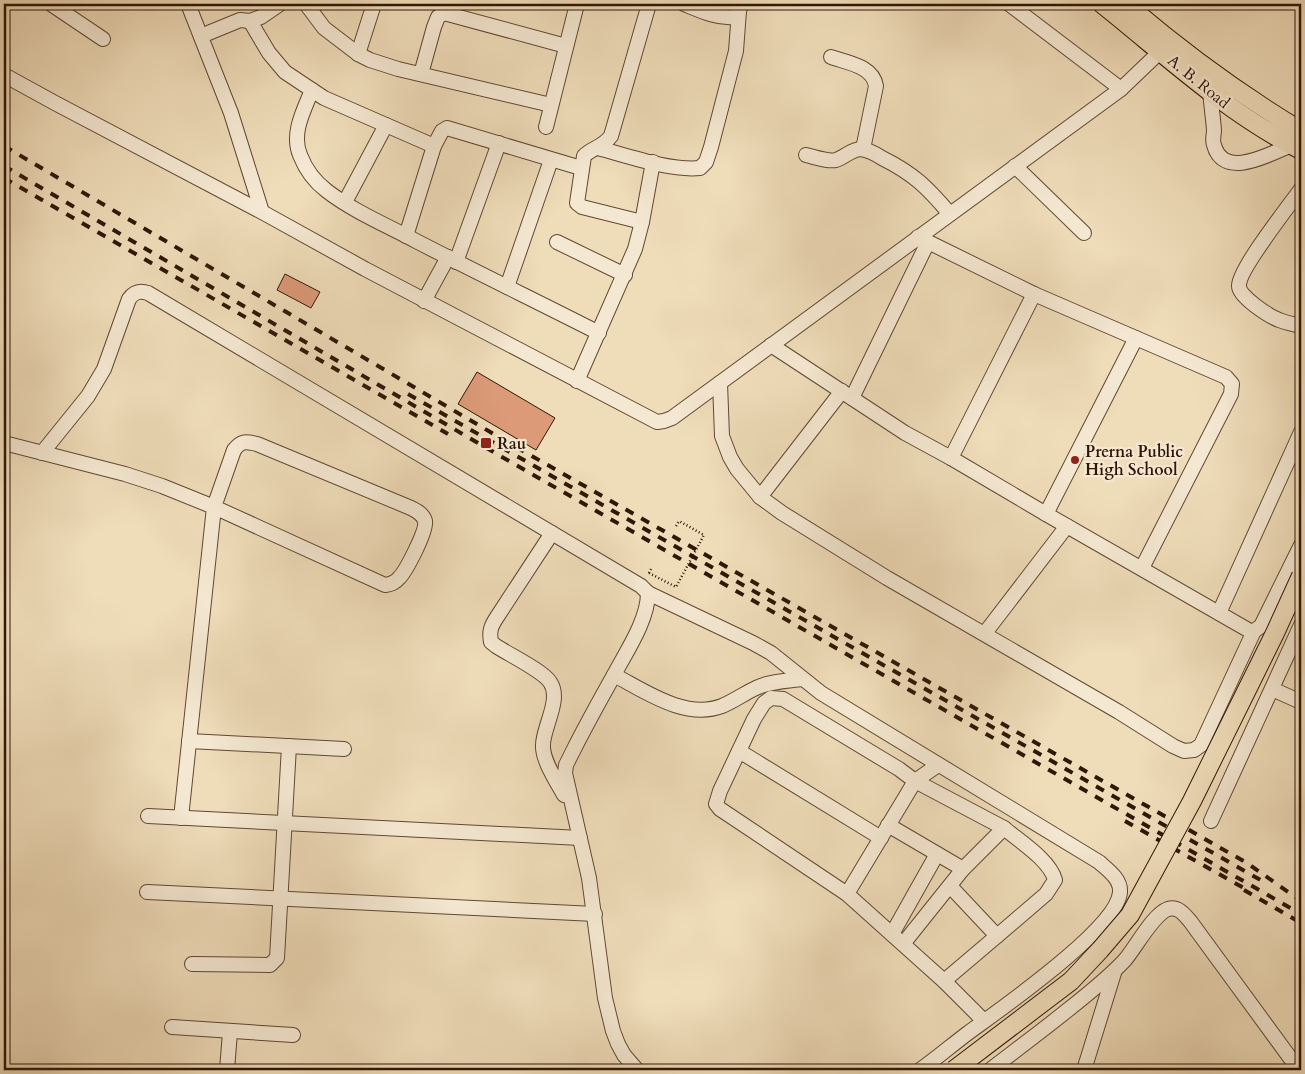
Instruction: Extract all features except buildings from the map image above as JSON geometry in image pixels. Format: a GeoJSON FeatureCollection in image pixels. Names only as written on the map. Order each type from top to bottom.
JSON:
{"type":"FeatureCollection","features":[{"type":"Feature","properties":{"kind":"main road","name":"A. B. Road"},"geometry":{"type":"LineString","coordinates":[[1102,4],[1255,103],[1298,142]]}},
{"type":"Feature","properties":{"kind":"main road","name":"A. B. Road"},"geometry":{"type":"LineString","coordinates":[[1126,4],[1210,91],[1239,114],[1270,134],[1298,142]]}},
{"type":"Feature","properties":{"kind":"main road"},"geometry":{"type":"LineString","coordinates":[[954,1070],[1071,981],[1130,915],[1192,801],[1301,576]]}},
{"type":"Feature","properties":{"kind":"street"},"geometry":{"type":"LineString","coordinates":[[51,4],[103,39]]}},
{"type":"Feature","properties":{"kind":"street"},"geometry":{"type":"LineString","coordinates":[[177,4],[189,7],[201,36],[231,113],[262,212]]}},
{"type":"Feature","properties":{"kind":"street"},"geometry":{"type":"LineString","coordinates":[[201,36],[240,20],[250,21],[261,17],[280,4]]}},
{"type":"Feature","properties":{"kind":"street"},"geometry":{"type":"LineString","coordinates":[[306,4],[324,28],[358,54],[370,60],[551,105]]}},
{"type":"Feature","properties":{"kind":"street"},"geometry":{"type":"LineString","coordinates":[[358,54],[374,4]]}},
{"type":"Feature","properties":{"kind":"street"},"geometry":{"type":"LineString","coordinates":[[546,127],[577,4]]}},
{"type":"Feature","properties":{"kind":"street"},"geometry":{"type":"LineString","coordinates":[[642,222],[582,207],[577,203],[584,156],[588,151],[606,143],[610,136],[648,4]]}},
{"type":"Feature","properties":{"kind":"street"},"geometry":{"type":"LineString","coordinates":[[684,4],[726,18],[734,17],[740,8]]}},
{"type":"Feature","properties":{"kind":"street"},"geometry":{"type":"LineString","coordinates":[[1009,4],[1121,89]]}},
{"type":"Feature","properties":{"kind":"street"},"geometry":{"type":"LineString","coordinates":[[598,148],[653,162],[690,169],[700,168],[706,162],[711,147],[736,50],[740,8]]}},
{"type":"Feature","properties":{"kind":"street"},"geometry":{"type":"LineString","coordinates":[[421,74],[436,22],[438,17],[444,13],[566,46]]}},
{"type":"Feature","properties":{"kind":"street"},"geometry":{"type":"LineString","coordinates":[[250,21],[269,54],[284,72],[324,98],[434,146]]}},
{"type":"Feature","properties":{"kind":"street"},"geometry":{"type":"LineString","coordinates":[[4,74],[424,301],[657,422],[672,418],[771,345],[923,240],[950,214],[1121,89],[1166,46]]}},
{"type":"Feature","properties":{"kind":"street"},"geometry":{"type":"LineString","coordinates":[[830,57],[861,67],[871,73],[875,79],[876,86],[863,149]]}},
{"type":"Feature","properties":{"kind":"street"},"geometry":{"type":"LineString","coordinates":[[312,90],[298,125],[297,142],[299,154],[306,168],[326,190],[452,260],[599,332]]}},
{"type":"Feature","properties":{"kind":"street"},"geometry":{"type":"LineString","coordinates":[[1210,91],[1214,129],[1213,144],[1218,154],[1228,161],[1237,164],[1248,162],[1298,142]]}},
{"type":"Feature","properties":{"kind":"street"},"geometry":{"type":"LineString","coordinates":[[345,202],[386,125]]}},
{"type":"Feature","properties":{"kind":"street"},"geometry":{"type":"LineString","coordinates":[[406,236],[434,146],[442,131],[447,128],[581,168]]}},
{"type":"Feature","properties":{"kind":"street"},"geometry":{"type":"LineString","coordinates":[[424,301],[452,260],[498,143]]}},
{"type":"Feature","properties":{"kind":"street"},"geometry":{"type":"LineString","coordinates":[[806,155],[831,161],[838,160],[856,150],[863,149],[899,166],[918,179],[950,214]]}},
{"type":"Feature","properties":{"kind":"street"},"geometry":{"type":"LineString","coordinates":[[507,287],[551,160]]}},
{"type":"Feature","properties":{"kind":"street"},"geometry":{"type":"LineString","coordinates":[[577,381],[635,249],[653,162]]}},
{"type":"Feature","properties":{"kind":"street"},"geometry":{"type":"LineString","coordinates":[[1015,166],[1084,233]]}},
{"type":"Feature","properties":{"kind":"street"},"geometry":{"type":"LineString","coordinates":[[1301,189],[1248,264],[1240,277],[1238,288],[1243,296],[1269,315],[1280,321],[1301,326]]}},
{"type":"Feature","properties":{"kind":"street"},"geometry":{"type":"LineString","coordinates":[[923,240],[1034,294],[1226,377],[1232,384],[1231,394],[1142,568]]}},
{"type":"Feature","properties":{"kind":"street"},"geometry":{"type":"LineString","coordinates":[[760,497],[847,394],[923,240]]}},
{"type":"Feature","properties":{"kind":"street"},"geometry":{"type":"LineString","coordinates":[[557,242],[625,275]]}},
{"type":"Feature","properties":{"kind":"street"},"geometry":{"type":"LineString","coordinates":[[42,454],[88,396],[104,369],[129,299],[133,293],[141,291],[148,293],[641,586],[648,594],[753,642],[771,653],[821,693],[1099,862],[1118,880],[1119,899],[1112,911],[1080,946],[1048,974],[920,1070]]}},
{"type":"Feature","properties":{"kind":"street"},"geometry":{"type":"LineString","coordinates":[[951,458],[1034,294]]}},
{"type":"Feature","properties":{"kind":"street"},"geometry":{"type":"LineString","coordinates":[[1046,514],[1136,338]]}},
{"type":"Feature","properties":{"kind":"street"},"geometry":{"type":"LineString","coordinates":[[771,345],[905,433],[1246,629],[1254,631]]}},
{"type":"Feature","properties":{"kind":"street"},"geometry":{"type":"LineString","coordinates":[[720,383],[722,436],[724,443],[737,469],[760,497],[782,513],[887,578],[985,633],[1184,751],[1194,750],[1202,745],[1254,631],[1261,626],[1301,545]]}},
{"type":"Feature","properties":{"kind":"street"},"geometry":{"type":"LineString","coordinates":[[1219,613],[1301,432]]}},
{"type":"Feature","properties":{"kind":"street"},"geometry":{"type":"LineString","coordinates":[[4,443],[125,474],[162,486],[214,506],[385,585],[393,583],[400,577],[424,529],[425,520],[420,513],[411,508],[246,441],[240,443],[234,450],[214,506],[181,818]]}},
{"type":"Feature","properties":{"kind":"street"},"geometry":{"type":"LineString","coordinates":[[985,633],[1067,526]]}},
{"type":"Feature","properties":{"kind":"street"},"geometry":{"type":"LineString","coordinates":[[552,533],[491,626],[490,634],[491,642],[496,646],[550,681],[554,699],[542,746],[544,756],[574,813]]}},
{"type":"Feature","properties":{"kind":"street"},"geometry":{"type":"LineString","coordinates":[[637,1070],[624,1055],[613,1031],[605,998],[595,914],[565,773],[566,765],[633,640],[648,604],[648,594]]}},
{"type":"Feature","properties":{"kind":"street"},"geometry":{"type":"LineString","coordinates":[[1211,821],[1300,632]]}},
{"type":"Feature","properties":{"kind":"street"},"geometry":{"type":"LineString","coordinates":[[614,675],[670,704],[699,709],[722,706],[757,687],[802,678]]}},
{"type":"Feature","properties":{"kind":"street"},"geometry":{"type":"LineString","coordinates":[[1272,689],[1301,702]]}},
{"type":"Feature","properties":{"kind":"street"},"geometry":{"type":"LineString","coordinates":[[944,981],[1046,894],[1055,880],[1054,873],[1044,861],[1004,828],[915,781],[899,769],[784,699],[771,698],[764,703],[754,719],[717,798],[716,804],[720,809],[847,894],[944,981],[984,1021]]}},
{"type":"Feature","properties":{"kind":"street"},"geometry":{"type":"LineString","coordinates":[[189,740],[344,749]]}},
{"type":"Feature","properties":{"kind":"street"},"geometry":{"type":"LineString","coordinates":[[192,964],[270,965],[277,958],[289,746]]}},
{"type":"Feature","properties":{"kind":"street"},"geometry":{"type":"LineString","coordinates":[[739,751],[881,838]]}},
{"type":"Feature","properties":{"kind":"street"},"geometry":{"type":"LineString","coordinates":[[847,894],[915,781],[938,765]]}},
{"type":"Feature","properties":{"kind":"street"},"geometry":{"type":"LineString","coordinates":[[148,816],[580,838]]}},
{"type":"Feature","properties":{"kind":"street"},"geometry":{"type":"LineString","coordinates":[[888,825],[963,869]]}},
{"type":"Feature","properties":{"kind":"street"},"geometry":{"type":"LineString","coordinates":[[903,944],[963,869],[1004,828]]}},
{"type":"Feature","properties":{"kind":"street"},"geometry":{"type":"LineString","coordinates":[[892,934],[937,854]]}},
{"type":"Feature","properties":{"kind":"street"},"geometry":{"type":"LineString","coordinates":[[950,886],[997,936]]}},
{"type":"Feature","properties":{"kind":"street"},"geometry":{"type":"LineString","coordinates":[[147,892],[595,914]]}},
{"type":"Feature","properties":{"kind":"street"},"geometry":{"type":"LineString","coordinates":[[990,1070],[1085,996],[1115,970],[1130,954],[1154,921],[1170,908],[1177,909],[1190,921],[1299,1070]]}},
{"type":"Feature","properties":{"kind":"street"},"geometry":{"type":"LineString","coordinates":[[1084,1070],[1115,970]]}},
{"type":"Feature","properties":{"kind":"street"},"geometry":{"type":"LineString","coordinates":[[172,1027],[293,1035]]}},
{"type":"Feature","properties":{"kind":"street"},"geometry":{"type":"LineString","coordinates":[[227,1070],[230,1032]]}},
{"type":"Feature","properties":{"kind":"path"},"geometry":{"type":"LineString","coordinates":[[652,567],[649,573],[676,587],[704,535],[678,521],[676,526]]}},
{"type":"Feature","properties":{"kind":"railway"},"geometry":{"type":"LineString","coordinates":[[4,146],[509,443],[1247,863],[1301,901]]}},
{"type":"Feature","properties":{"kind":"railway"},"geometry":{"type":"LineString","coordinates":[[4,166],[502,457],[1301,914]]}},
{"type":"Feature","properties":{"kind":"railway"},"geometry":{"type":"LineString","coordinates":[[4,178],[448,434]]}},
{"type":"Feature","properties":{"kind":"railway"},"geometry":{"type":"LineString","coordinates":[[408,394],[1264,882]]}},
{"type":"Feature","properties":{"kind":"railway"},"geometry":{"type":"LineString","coordinates":[[1125,821],[1249,891]]}},
{"type":"Feature","properties":{"kind":"railway"},"geometry":{"type":"LineString","coordinates":[[1244,890],[1301,923]]}},
{"type":"Feature","properties":{"kind":"place","name":"Rau"},"geometry":{"type":"Point","coordinates":[486,443]}},
{"type":"Feature","properties":{"kind":"place","name":"Prerna Public High School"},"geometry":{"type":"Point","coordinates":[1075,460]}}]}
